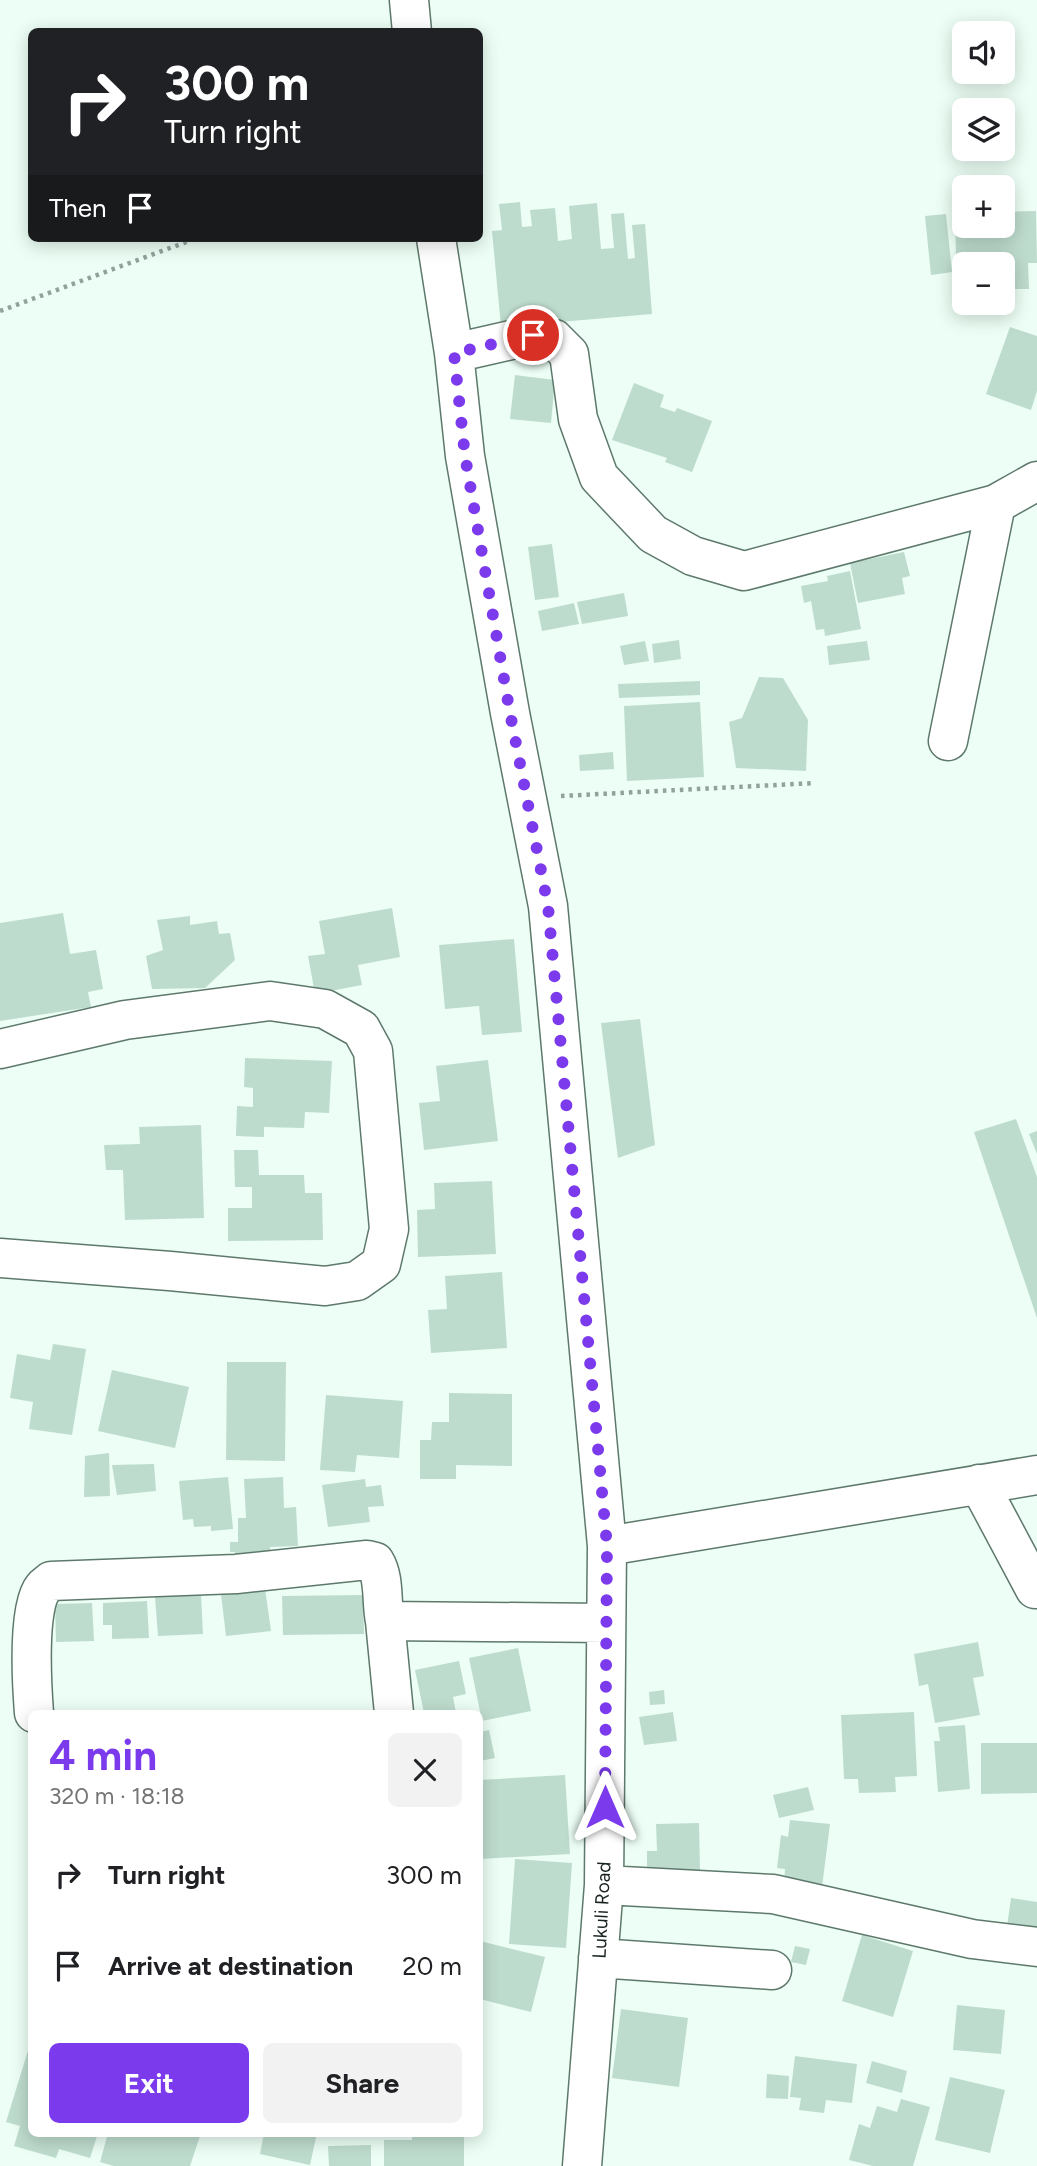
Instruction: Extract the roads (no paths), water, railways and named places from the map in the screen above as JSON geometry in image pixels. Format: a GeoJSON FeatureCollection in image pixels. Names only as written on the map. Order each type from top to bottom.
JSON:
{"type":"FeatureCollection","features":[{"type":"Feature","properties":{"kind":"street"},"geometry":{"type":"LineString","coordinates":[[409,0],[412,28]]}},
{"type":"Feature","properties":{"kind":"street","name":"Lukuli Road"},"geometry":{"type":"LineString","coordinates":[[437,242],[454,353],[465,456],[510,713],[548,906],[607,1546],[604,1885],[582,2166]]}},
{"type":"Feature","properties":{"kind":"street"},"geometry":{"type":"LineString","coordinates":[[454,353],[533,335],[554,339],[569,354],[578,419],[599,477],[653,534],[693,556],[744,571],[996,504],[1037,481]]}},
{"type":"Feature","properties":{"kind":"street"},"geometry":{"type":"LineString","coordinates":[[948,741],[996,504]]}},
{"type":"Feature","properties":{"kind":"street"},"geometry":{"type":"LineString","coordinates":[[0,1049],[124,1020],[270,1001],[326,1009],[361,1029],[373,1051],[389,1229],[381,1264],[357,1281],[324,1286],[170,1270],[0,1258]]}},
{"type":"Feature","properties":{"kind":"street"},"geometry":{"type":"LineString","coordinates":[[607,1546],[1037,1475]]}},
{"type":"Feature","properties":{"kind":"street"},"geometry":{"type":"LineString","coordinates":[[979,1484],[1035,1589]]}},
{"type":"Feature","properties":{"kind":"street"},"geometry":{"type":"LineString","coordinates":[[34,1710],[31,1679],[35,1606],[42,1588],[51,1581],[236,1574],[367,1560],[375,1562],[379,1569],[394,1710]]}},
{"type":"Feature","properties":{"kind":"street"},"geometry":{"type":"LineString","coordinates":[[385,1622],[606,1623]]}},
{"type":"Feature","properties":{"kind":"street"},"geometry":{"type":"LineString","coordinates":[[604,1885],[773,1894],[972,1939],[1037,1947]]}},
{"type":"Feature","properties":{"kind":"street"},"geometry":{"type":"LineString","coordinates":[[598,1958],[772,1970]]}}]}
